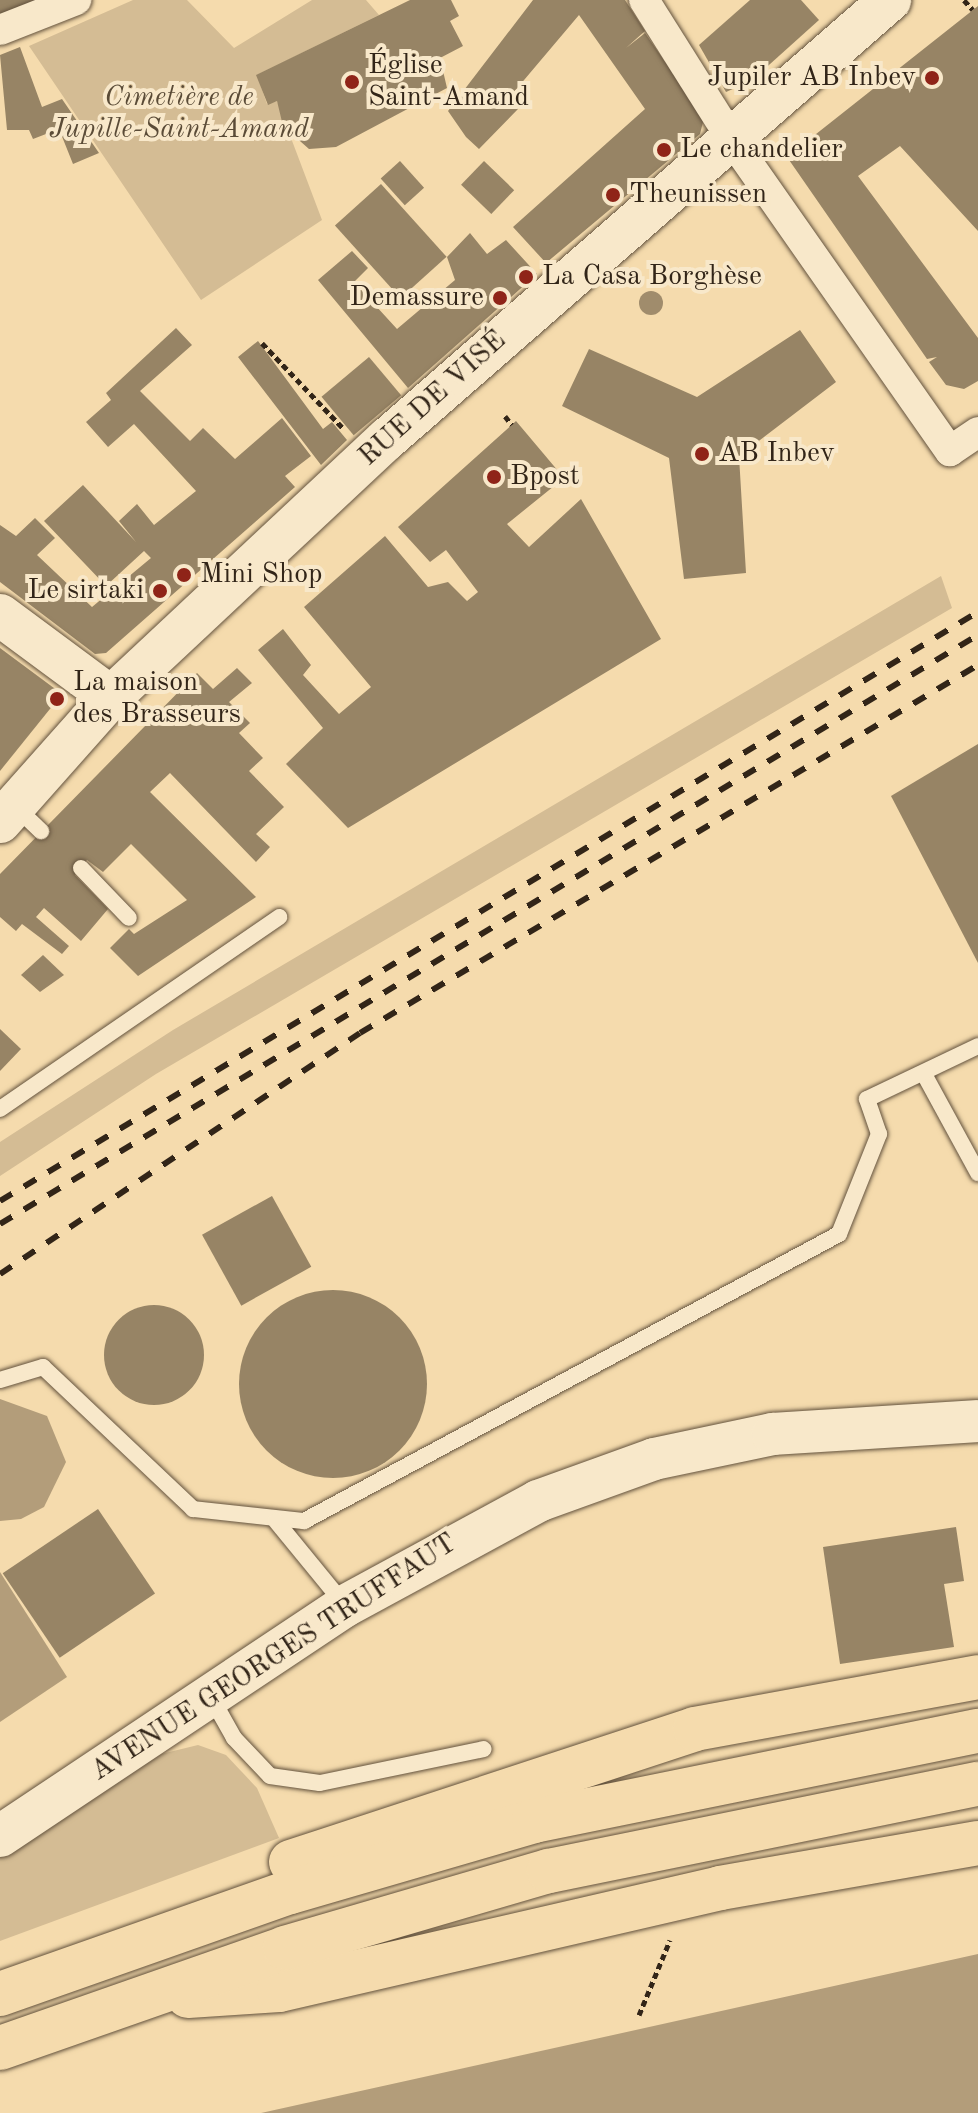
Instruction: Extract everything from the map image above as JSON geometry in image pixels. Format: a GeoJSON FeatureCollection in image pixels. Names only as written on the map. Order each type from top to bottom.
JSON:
{"type":"FeatureCollection","features":[{"type":"Feature","properties":{"kind":"highway"},"geometry":{"type":"LineString","coordinates":[[168,1934],[213,1889],[619,1750],[778,1710],[978,1677]]}},
{"type":"Feature","properties":{"kind":"highway"},"geometry":{"type":"LineString","coordinates":[[0,1994],[168,1934],[534,1821],[978,1731]]}},
{"type":"Feature","properties":{"kind":"highway"},"geometry":{"type":"LineString","coordinates":[[0,2048],[138,1999],[549,1871],[978,1784]]}},
{"type":"Feature","properties":{"kind":"highway"},"geometry":{"type":"LineString","coordinates":[[138,1999],[279,1990],[720,1888],[978,1843]]}},
{"type":"Feature","properties":{"kind":"street"},"geometry":{"type":"LineString","coordinates":[[0,30],[76,0]]}},
{"type":"Feature","properties":{"kind":"street"},"geometry":{"type":"LineString","coordinates":[[644,0],[732,140],[950,451],[978,432]]}},
{"type":"Feature","properties":{"kind":"street","name":"RUE DE VISÉ"},"geometry":{"type":"LineString","coordinates":[[18,820],[111,697],[368,457],[890,0]]}},
{"type":"Feature","properties":{"kind":"street"},"geometry":{"type":"LineString","coordinates":[[0,615],[111,697]]}},
{"type":"Feature","properties":{"kind":"street","name":"AVENUE GEORGES TRUFFAUT"},"geometry":{"type":"LineString","coordinates":[[0,1836],[345,1606],[471,1532],[654,1459],[832,1425],[978,1421]]}},
{"type":"Feature","properties":{"kind":"lane"},"geometry":{"type":"LineString","coordinates":[[81,868],[129,918]]}},
{"type":"Feature","properties":{"kind":"lane"},"geometry":{"type":"LineString","coordinates":[[0,1109],[279,917]]}},
{"type":"Feature","properties":{"kind":"lane"},"geometry":{"type":"LineString","coordinates":[[0,1380],[43,1367],[193,1509],[276,1521],[304,1521],[444,1451],[839,1234],[879,1134],[867,1099],[978,1046]]}},
{"type":"Feature","properties":{"kind":"lane"},"geometry":{"type":"LineString","coordinates":[[924,1074],[978,1173]]}},
{"type":"Feature","properties":{"kind":"lane"},"geometry":{"type":"LineString","coordinates":[[276,1521],[345,1606]]}},
{"type":"Feature","properties":{"kind":"lane"},"geometry":{"type":"LineString","coordinates":[[210,1696],[234,1738],[270,1776],[320,1783],[484,1749]]}},
{"type":"Feature","properties":{"kind":"path"},"geometry":{"type":"LineString","coordinates":[[964,0],[973,10]]}},
{"type":"Feature","properties":{"kind":"path"},"geometry":{"type":"LineString","coordinates":[[262,343],[368,457]]}},
{"type":"Feature","properties":{"kind":"path"},"geometry":{"type":"LineString","coordinates":[[505,416],[512,425]]}},
{"type":"Feature","properties":{"kind":"path"},"geometry":{"type":"LineString","coordinates":[[639,2015],[667,1940],[683,1937]]}},
{"type":"Feature","properties":{"kind":"green space","name":"Cimetière de Jupille-Saint-Amand"},"geometry":{"type":"Polygon","coordinates":[[[133,0],[187,0],[234,48],[312,0],[366,0],[379,15],[257,75],[267,104],[277,101],[322,220],[201,300],[29,46],[133,0]]]}},
{"type":"Feature","properties":{"kind":"green space"},"geometry":{"type":"Polygon","coordinates":[[[941,576],[952,608],[156,1074],[0,1176],[0,1142],[173,1030],[941,576]]]}},
{"type":"Feature","properties":{"kind":"green space"},"geometry":{"type":"Polygon","coordinates":[[[198,1745],[226,1755],[257,1788],[279,1838],[0,1941],[0,1857],[153,1756],[198,1745]]]}},
{"type":"Feature","properties":{"kind":"shaded area"},"geometry":{"type":"Polygon","coordinates":[[[0,1399],[47,1416],[66,1462],[44,1507],[21,1519],[0,1521],[0,1399]]]}},
{"type":"Feature","properties":{"kind":"shaded area"},"geometry":{"type":"Polygon","coordinates":[[[0,1572],[67,1677],[0,1722],[0,1572]]]}},
{"type":"Feature","properties":{"kind":"shaded area"},"geometry":{"type":"Polygon","coordinates":[[[978,1954],[978,2113],[261,2113],[505,2059],[978,1954]]]}},
{"type":"Feature","properties":{"kind":"building"},"geometry":{"type":"Polygon","coordinates":[[[0,0],[50,0],[0,19],[0,0]]]}},
{"type":"Feature","properties":{"kind":"building","name":"Église Saint-Amand"},"geometry":{"type":"Polygon","coordinates":[[[410,0],[451,0],[459,16],[450,21],[463,46],[440,58],[447,88],[336,147],[309,149],[283,126],[277,101],[268,105],[256,75],[410,0]]]}},
{"type":"Feature","properties":{"kind":"building"},"geometry":{"type":"Polygon","coordinates":[[[533,0],[625,0],[645,31],[626,48],[645,33],[704,118],[700,134],[546,263],[513,227],[645,109],[579,15],[508,99],[518,109],[479,149],[466,137],[448,111],[533,0]]]}},
{"type":"Feature","properties":{"kind":"building"},"geometry":{"type":"Polygon","coordinates":[[[750,0],[801,0],[819,20],[751,81],[726,92],[699,45],[750,0]]]}},
{"type":"Feature","properties":{"kind":"building","name":"Jupiler AB Inbev"},"geometry":{"type":"Polygon","coordinates":[[[978,6],[978,231],[900,146],[858,176],[978,338],[978,381],[964,389],[946,385],[929,362],[937,357],[927,359],[787,157],[978,6]]]}},
{"type":"Feature","properties":{"kind":"building"},"geometry":{"type":"Polygon","coordinates":[[[20,47],[42,107],[62,99],[99,153],[73,164],[59,129],[33,139],[29,130],[7,130],[0,55],[20,47]]]}},
{"type":"Feature","properties":{"kind":"building"},"geometry":{"type":"Polygon","coordinates":[[[400,161],[424,188],[405,205],[381,178],[400,161]]]}},
{"type":"Feature","properties":{"kind":"building"},"geometry":{"type":"Polygon","coordinates":[[[484,161],[514,190],[491,214],[461,185],[484,161]]]}},
{"type":"Feature","properties":{"kind":"building"},"geometry":{"type":"Polygon","coordinates":[[[381,184],[447,257],[400,298],[335,225],[381,184]]]}},
{"type":"Feature","properties":{"kind":"building"},"geometry":{"type":"Polygon","coordinates":[[[470,233],[487,254],[506,240],[537,274],[408,388],[318,280],[352,251],[368,268],[354,282],[397,329],[455,280],[447,257],[470,233]]]}},
{"type":"Feature","properties":{"kind":"building"},"geometry":{"type":"Polygon","coordinates":[[[176,328],[192,345],[140,391],[190,441],[203,428],[235,459],[282,418],[311,456],[285,476],[295,487],[106,653],[95,654],[0,582],[0,525],[16,536],[35,518],[55,538],[37,555],[92,607],[151,558],[144,551],[106,586],[44,521],[83,485],[136,542],[119,521],[137,504],[154,525],[196,491],[134,424],[108,447],[86,422],[111,400],[106,393],[176,328]]]}},
{"type":"Feature","properties":{"kind":"building","name":"AB Inbev"},"geometry":{"type":"Polygon","coordinates":[[[800,330],[836,382],[739,456],[746,573],[684,579],[669,458],[562,406],[589,349],[697,397],[800,330]]]}},
{"type":"Feature","properties":{"kind":"building"},"geometry":{"type":"Polygon","coordinates":[[[258,341],[323,429],[332,422],[347,440],[321,465],[238,357],[258,341]]]}},
{"type":"Feature","properties":{"kind":"building"},"geometry":{"type":"Polygon","coordinates":[[[369,357],[401,395],[354,435],[322,397],[369,357]]]}},
{"type":"Feature","properties":{"kind":"building"},"geometry":{"type":"Polygon","coordinates":[[[516,421],[564,478],[507,524],[529,547],[581,499],[661,639],[348,828],[286,764],[323,728],[258,650],[283,629],[311,665],[303,675],[339,714],[371,687],[304,607],[385,536],[428,587],[448,582],[467,601],[478,592],[446,550],[430,562],[398,527],[516,421]]]}},
{"type":"Feature","properties":{"kind":"building"},"geometry":{"type":"Polygon","coordinates":[[[0,648],[62,694],[0,771],[0,648]]]}},
{"type":"Feature","properties":{"kind":"building"},"geometry":{"type":"Polygon","coordinates":[[[237,668],[252,683],[229,702],[250,723],[239,733],[263,758],[249,771],[284,807],[256,834],[270,847],[256,862],[170,773],[150,792],[256,897],[138,976],[110,948],[129,929],[134,934],[187,900],[131,844],[103,872],[87,860],[75,875],[108,909],[81,941],[44,908],[36,917],[69,946],[62,954],[22,924],[16,931],[0,917],[0,874],[197,673],[213,689],[237,668]]]}},
{"type":"Feature","properties":{"kind":"building"},"geometry":{"type":"Polygon","coordinates":[[[978,744],[978,963],[891,796],[978,744]]]}},
{"type":"Feature","properties":{"kind":"building"},"geometry":{"type":"Polygon","coordinates":[[[43,955],[64,975],[40,992],[21,975],[43,955]]]}},
{"type":"Feature","properties":{"kind":"building"},"geometry":{"type":"Polygon","coordinates":[[[0,1029],[21,1049],[0,1071],[0,1029]]]}},
{"type":"Feature","properties":{"kind":"building"},"geometry":{"type":"Polygon","coordinates":[[[272,1196],[311,1267],[241,1306],[202,1235],[272,1196]]]}},
{"type":"Feature","properties":{"kind":"building"},"geometry":{"type":"Polygon","coordinates":[[[333,1290],[369,1297],[399,1318],[420,1348],[427,1384],[420,1420],[399,1450],[369,1471],[333,1478],[297,1471],[267,1450],[246,1420],[239,1384],[246,1348],[267,1318],[297,1297],[333,1290]]]}},
{"type":"Feature","properties":{"kind":"building"},"geometry":{"type":"Polygon","coordinates":[[[154,1305],[173,1309],[189,1320],[200,1336],[204,1355],[200,1374],[189,1390],[173,1401],[154,1405],[135,1401],[119,1390],[108,1374],[104,1355],[108,1336],[119,1320],[135,1309],[154,1305]]]}},
{"type":"Feature","properties":{"kind":"building"},"geometry":{"type":"Polygon","coordinates":[[[98,1509],[155,1594],[60,1658],[3,1573],[98,1509]]]}},
{"type":"Feature","properties":{"kind":"building"},"geometry":{"type":"Polygon","coordinates":[[[956,1527],[964,1581],[944,1584],[954,1647],[840,1664],[823,1547],[956,1527]]]}},
{"type":"Feature","properties":{"kind":"railway"},"geometry":{"type":"LineString","coordinates":[[0,1201],[978,612]]}},
{"type":"Feature","properties":{"kind":"railway"},"geometry":{"type":"LineString","coordinates":[[0,1224],[978,635]]}},
{"type":"Feature","properties":{"kind":"railway"},"geometry":{"type":"LineString","coordinates":[[0,1274],[360,1033],[978,665]]}},
{"type":"Feature","properties":{"kind":"place","name":"Jupiler AB Inbev"},"geometry":{"type":"Point","coordinates":[932,78]}},
{"type":"Feature","properties":{"kind":"place","name":"Église Saint-Amand"},"geometry":{"type":"Point","coordinates":[352,82]}},
{"type":"Feature","properties":{"kind":"place","name":"Le chandelier"},"geometry":{"type":"Point","coordinates":[664,150]}},
{"type":"Feature","properties":{"kind":"place","name":"Theunissen"},"geometry":{"type":"Point","coordinates":[613,195]}},
{"type":"Feature","properties":{"kind":"place","name":"La Casa Borghèse"},"geometry":{"type":"Point","coordinates":[526,277]}},
{"type":"Feature","properties":{"kind":"place","name":"Demassure"},"geometry":{"type":"Point","coordinates":[500,298]}},
{"type":"Feature","properties":{"kind":"place","name":"AB Inbev"},"geometry":{"type":"Point","coordinates":[702,454]}},
{"type":"Feature","properties":{"kind":"place","name":"Bpost"},"geometry":{"type":"Point","coordinates":[494,477]}},
{"type":"Feature","properties":{"kind":"place","name":"Mini Shop"},"geometry":{"type":"Point","coordinates":[184,575]}},
{"type":"Feature","properties":{"kind":"place","name":"Le sirtaki"},"geometry":{"type":"Point","coordinates":[160,591]}},
{"type":"Feature","properties":{"kind":"place","name":"La maison des Brasseurs"},"geometry":{"type":"Point","coordinates":[57,699]}}]}
